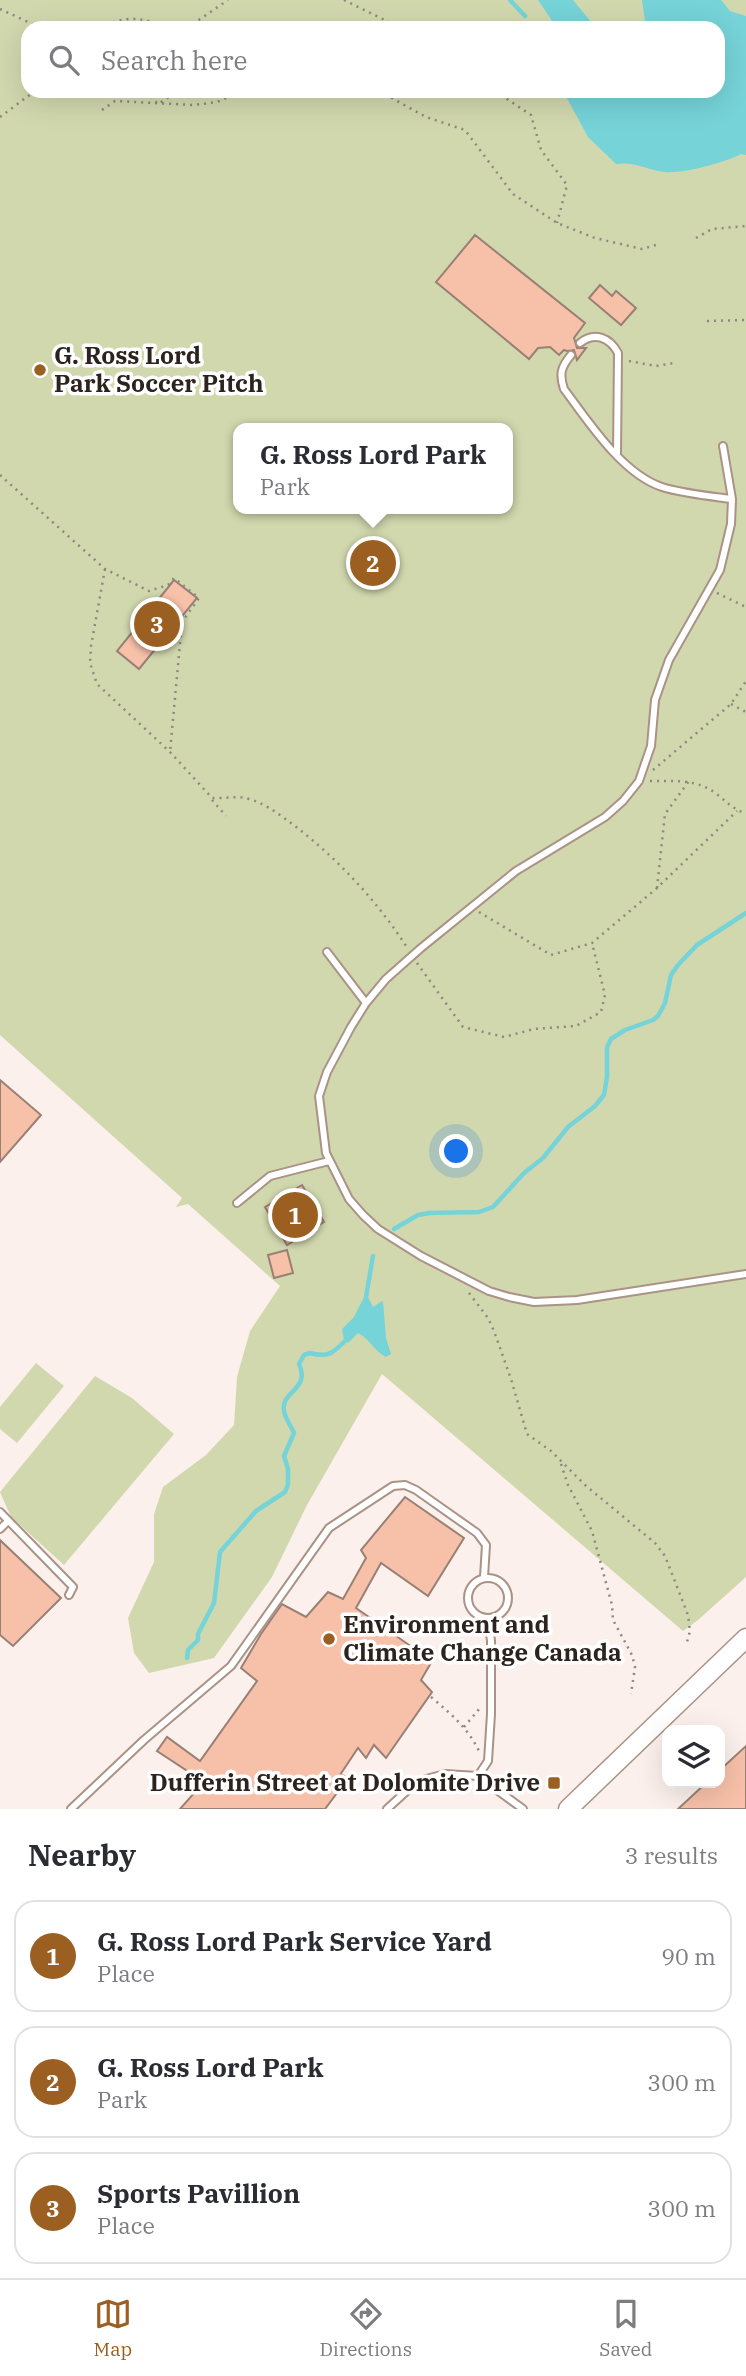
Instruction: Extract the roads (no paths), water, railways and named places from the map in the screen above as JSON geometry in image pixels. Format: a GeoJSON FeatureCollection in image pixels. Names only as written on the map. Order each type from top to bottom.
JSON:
{"type":"FeatureCollection","features":[{"type":"Feature","properties":{"kind":"main road"},"geometry":{"type":"LineString","coordinates":[[568,1809],[746,1638]]}},
{"type":"Feature","properties":{"kind":"lane"},"geometry":{"type":"LineString","coordinates":[[580,343],[594,336],[604,338],[613,344],[618,353],[617,455]]}},
{"type":"Feature","properties":{"kind":"lane"},"geometry":{"type":"LineString","coordinates":[[570,355],[560,376],[564,389],[617,455],[643,478],[661,487],[732,499]]}},
{"type":"Feature","properties":{"kind":"lane"},"geometry":{"type":"LineString","coordinates":[[723,446],[732,499],[732,524],[720,570],[669,660],[655,700],[651,746],[639,781],[606,817],[516,871],[386,979],[366,1003],[322,1083],[319,1096],[329,1161],[349,1199],[378,1229],[456,1274],[509,1297],[534,1302],[577,1300],[746,1274]]}},
{"type":"Feature","properties":{"kind":"lane"},"geometry":{"type":"LineString","coordinates":[[327,952],[366,1003]]}},
{"type":"Feature","properties":{"kind":"lane"},"geometry":{"type":"LineString","coordinates":[[237,1203],[270,1175],[329,1161]]}},
{"type":"Feature","properties":{"kind":"lane"},"geometry":{"type":"LineString","coordinates":[[71,1809],[144,1740],[231,1666],[329,1528],[394,1486],[405,1485],[416,1490],[477,1533],[486,1545],[484,1577]]}},
{"type":"Feature","properties":{"kind":"lane"},"geometry":{"type":"LineString","coordinates":[[0,1512],[73,1587],[69,1595]]}},
{"type":"Feature","properties":{"kind":"lane"},"geometry":{"type":"LineString","coordinates":[[0,1529],[8,1521]]}},
{"type":"Feature","properties":{"kind":"lane"},"geometry":{"type":"LineString","coordinates":[[484,1577],[491,1577],[503,1583],[508,1596],[508,1602],[501,1614],[488,1618],[481,1617],[471,1609],[467,1596],[472,1584],[484,1577]]}},
{"type":"Feature","properties":{"kind":"lane"},"geometry":{"type":"LineString","coordinates":[[478,1776],[488,1761],[491,1695],[488,1618]]}},
{"type":"Feature","properties":{"kind":"lane"},"geometry":{"type":"LineString","coordinates":[[387,1809],[411,1787],[426,1779],[445,1774],[478,1776],[523,1809]]}},
{"type":"Feature","properties":{"kind":"water"},"geometry":{"type":"Polygon","coordinates":[[[538,0],[573,0],[590,21],[552,21],[538,0]]]}},
{"type":"Feature","properties":{"kind":"water"},"geometry":{"type":"Polygon","coordinates":[[[642,0],[721,0],[730,11],[746,16],[746,155],[741,154],[693,169],[665,172],[623,163],[616,164],[588,137],[567,98],[725,98],[725,21],[645,21],[642,0]]]}},
{"type":"Feature","properties":{"kind":"water"},"geometry":{"type":"Polygon","coordinates":[[[364,1297],[368,1297],[373,1307],[383,1302],[386,1338],[391,1354],[386,1357],[358,1333],[348,1343],[344,1340],[342,1329],[354,1317],[364,1297]]]}},
{"type":"Feature","properties":{"kind":"waterway"},"geometry":{"type":"LineString","coordinates":[[510,0],[525,16]]}},
{"type":"Feature","properties":{"kind":"waterway"},"geometry":{"type":"LineString","coordinates":[[394,1229],[418,1215],[479,1212],[493,1207],[524,1173],[543,1158],[568,1127],[595,1106],[604,1095],[607,1047],[611,1039],[658,1016],[665,1003],[671,975],[678,965],[697,945],[746,913]]}},
{"type":"Feature","properties":{"kind":"waterway"},"geometry":{"type":"LineString","coordinates":[[366,1297],[373,1256]]}},
{"type":"Feature","properties":{"kind":"waterway"},"geometry":{"type":"LineString","coordinates":[[187,1658],[188,1650],[198,1640],[198,1634],[214,1603],[220,1552],[256,1511],[285,1492],[288,1469],[284,1456],[294,1433],[285,1414],[284,1404],[301,1380],[299,1364],[304,1355],[330,1353],[345,1341]]}},
{"type":"Feature","properties":{"kind":"place","name":"G. Ross Lord Park Soccer Pitch"},"geometry":{"type":"Point","coordinates":[40,370]}},
{"type":"Feature","properties":{"kind":"place","name":"G. Ross Lord Park"},"geometry":{"type":"Point","coordinates":[373,563]}},
{"type":"Feature","properties":{"kind":"place","name":"Sports Pavillion"},"geometry":{"type":"Point","coordinates":[157,624]}},
{"type":"Feature","properties":{"kind":"place","name":"G. Ross Lord Park Service Yard"},"geometry":{"type":"Point","coordinates":[295,1215]}},
{"type":"Feature","properties":{"kind":"place","name":"Environment and Climate Change Canada"},"geometry":{"type":"Point","coordinates":[329,1639]}},
{"type":"Feature","properties":{"kind":"place","name":"Dufferin Street at Dolomite Drive"},"geometry":{"type":"Point","coordinates":[554,1783]}}]}
